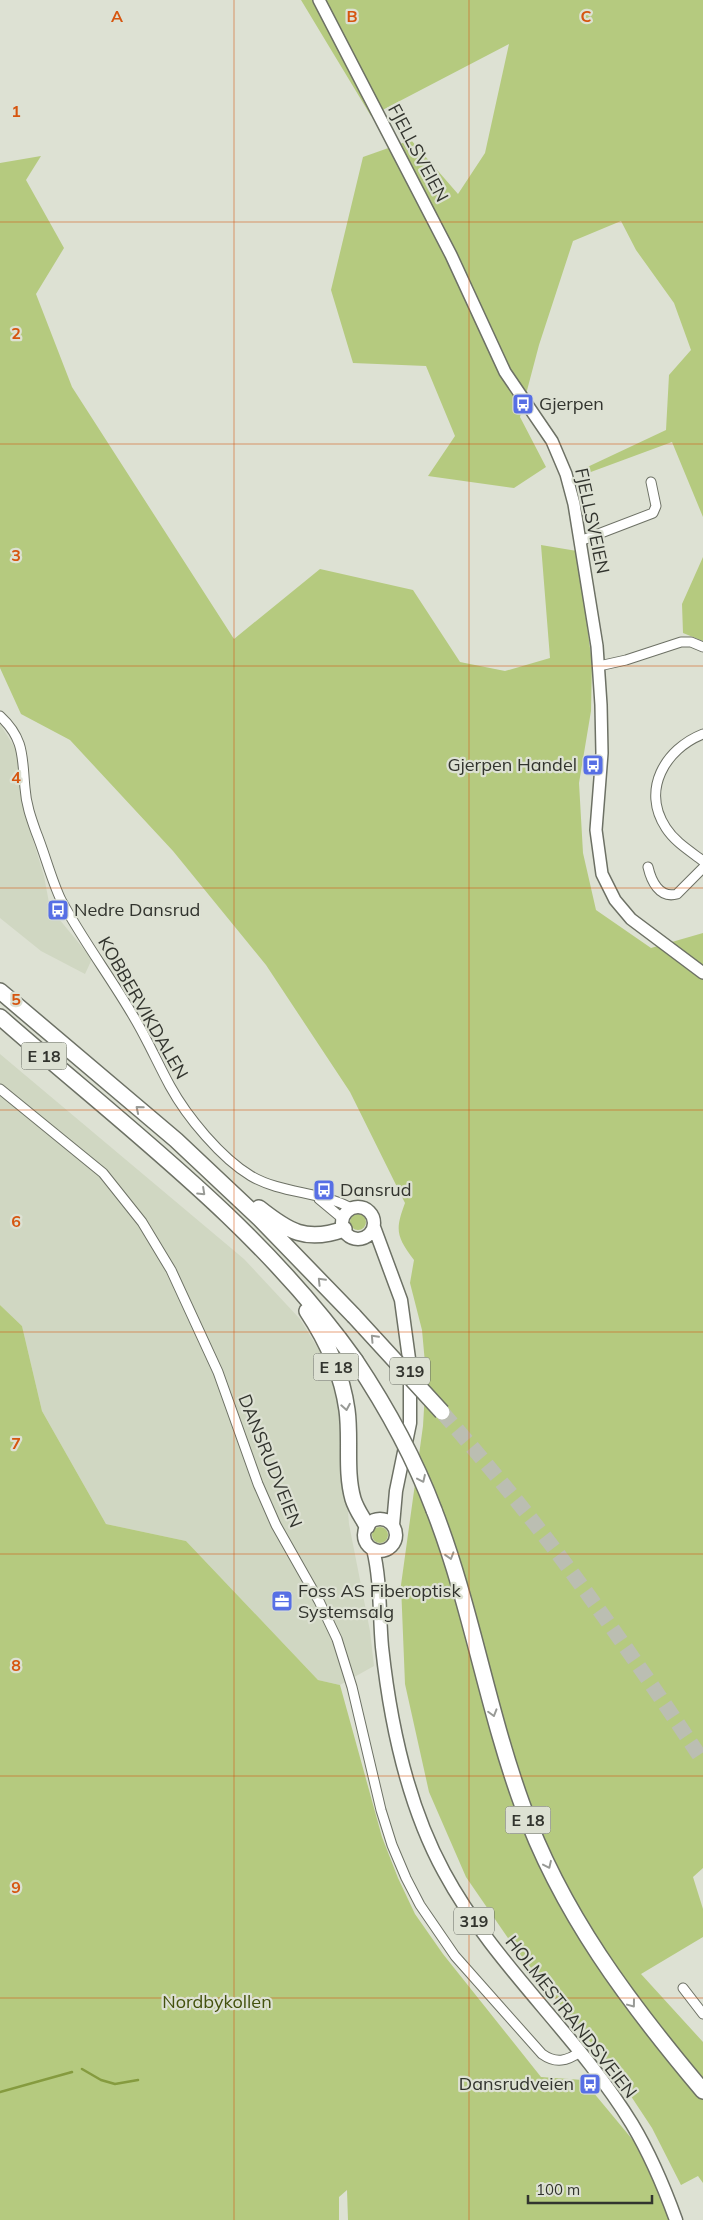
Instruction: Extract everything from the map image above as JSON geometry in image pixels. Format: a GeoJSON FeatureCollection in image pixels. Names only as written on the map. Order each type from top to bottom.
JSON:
{"type":"FeatureCollection","features":[{"type":"Feature","properties":{"kind":"highway","name":"E 18"},"geometry":{"type":"LineString","coordinates":[[0,991],[176,1140],[260,1219],[354,1316],[442,1412]]}},
{"type":"Feature","properties":{"kind":"highway","name":"E 18"},"geometry":{"type":"LineString","coordinates":[[0,1017],[166,1159],[244,1231],[307,1298],[355,1360],[394,1423],[424,1484],[434,1510],[458,1584],[509,1769],[522,1806],[550,1871],[568,1906],[609,1973],[657,2036],[703,2091]]}},
{"type":"Feature","properties":{"kind":"highway","name":"E 18"},"geometry":{"type":"LineString","coordinates":[[176,1140],[224,1175],[258,1207],[289,1229],[316,1236],[343,1224]]}},
{"type":"Feature","properties":{"kind":"highway","name":"E 18"},"geometry":{"type":"LineString","coordinates":[[244,1231],[317,1326],[336,1366],[347,1409],[352,1495],[356,1507],[380,1523]]}},
{"type":"Feature","properties":{"kind":"main road","name":"FJELLSVEIEN"},"geometry":{"type":"LineString","coordinates":[[319,0],[451,254],[506,372],[552,441],[560,457],[570,487],[594,620],[599,666],[602,753],[596,830],[602,874],[615,900],[631,919],[703,973]]}},
{"type":"Feature","properties":{"kind":"main road","name":"319"},"geometry":{"type":"LineString","coordinates":[[351,1208],[360,1207],[368,1210],[374,1218],[374,1227],[401,1300],[410,1366],[410,1423],[396,1491],[380,1523],[365,1539],[379,1549],[392,1546],[396,1539],[396,1532],[380,1523]]}},
{"type":"Feature","properties":{"kind":"main road"},"geometry":{"type":"LineString","coordinates":[[351,1208],[343,1224],[351,1237],[362,1238],[370,1234],[374,1227]]}},
{"type":"Feature","properties":{"kind":"main road"},"geometry":{"type":"LineString","coordinates":[[362,1238],[384,1255]]}},
{"type":"Feature","properties":{"kind":"main road","name":"HOLMESTRANDSVEIEN"},"geometry":{"type":"LineString","coordinates":[[379,1549],[381,1631],[388,1688],[409,1783],[427,1837],[444,1872],[476,1923],[614,2097],[640,2139],[662,2182],[676,2220]]}},
{"type":"Feature","properties":{"kind":"street"},"geometry":{"type":"LineString","coordinates":[[580,541],[653,513],[656,506],[651,482]]}},
{"type":"Feature","properties":{"kind":"street"},"geometry":{"type":"LineString","coordinates":[[599,666],[626,660],[681,642],[691,642],[703,647]]}},
{"type":"Feature","properties":{"kind":"street","name":"KOBBERVIKDALEN"},"geometry":{"type":"LineString","coordinates":[[0,716],[15,734],[22,748],[25,790],[30,813],[60,897],[73,922],[103,965],[136,1020],[171,1089],[208,1137],[241,1169],[251,1176],[276,1187],[337,1200],[351,1208]]}},
{"type":"Feature","properties":{"kind":"street"},"geometry":{"type":"LineString","coordinates":[[703,734],[675,750],[660,772],[656,790],[659,815],[666,829],[679,843],[703,862]]}},
{"type":"Feature","properties":{"kind":"street"},"geometry":{"type":"LineString","coordinates":[[648,867],[654,885],[664,894],[671,896],[692,880],[703,868]]}},
{"type":"Feature","properties":{"kind":"street","name":"DANSRUDVEIEN"},"geometry":{"type":"LineString","coordinates":[[0,1089],[103,1174],[142,1222],[171,1270],[218,1372],[258,1484],[276,1525],[319,1601],[337,1639],[352,1687],[374,1783],[389,1836],[420,1905],[455,1956],[542,2054],[551,2059],[565,2061],[580,2052]]}},
{"type":"Feature","properties":{"kind":"street","name":"KOBBERVIKDALEN"},"geometry":{"type":"LineString","coordinates":[[316,1197],[343,1224]]}},
{"type":"Feature","properties":{"kind":"street"},"geometry":{"type":"LineString","coordinates":[[683,1988],[703,2014]]}},
{"type":"Feature","properties":{"kind":"shaded area"},"geometry":{"type":"Polygon","coordinates":[[[0,724],[20,756],[23,807],[44,876],[50,908],[92,959],[85,974],[41,951],[0,918],[0,724]]]}},
{"type":"Feature","properties":{"kind":"shaded area"},"geometry":{"type":"Polygon","coordinates":[[[0,1054],[244,1259],[300,1319],[325,1360],[339,1404],[349,1524],[370,1631],[374,1666],[340,1685],[318,1680],[186,1541],[106,1524],[42,1411],[22,1326],[0,1305],[0,1054]]]}},
{"type":"Feature","properties":{"kind":"green space"},"geometry":{"type":"Polygon","coordinates":[[[301,0],[703,0],[703,517],[672,442],[580,476],[581,470],[666,430],[669,375],[691,350],[674,303],[636,250],[621,221],[573,241],[539,345],[520,417],[546,467],[514,488],[428,476],[455,436],[426,366],[353,363],[331,290],[363,157],[411,140],[458,194],[485,153],[509,44],[371,116],[301,0]]]}},
{"type":"Feature","properties":{"kind":"green space"},"geometry":{"type":"Polygon","coordinates":[[[41,156],[26,180],[64,248],[36,294],[72,387],[234,639],[320,569],[413,590],[460,662],[505,671],[550,658],[541,545],[577,551],[592,663],[591,711],[579,783],[583,853],[596,910],[651,948],[703,933],[703,1868],[693,1877],[703,1909],[703,1937],[641,1974],[703,2042],[703,2183],[698,2176],[681,2185],[652,2128],[619,2078],[512,1944],[466,1877],[429,1792],[405,1684],[401,1585],[423,1426],[426,1374],[422,1330],[410,1283],[414,1260],[399,1233],[400,1220],[405,1203],[350,1092],[266,965],[173,851],[70,740],[21,714],[0,668],[0,163],[41,156]]]}},
{"type":"Feature","properties":{"kind":"green space"},"geometry":{"type":"Polygon","coordinates":[[[703,557],[703,641],[683,633],[682,604],[703,557]]]}},
{"type":"Feature","properties":{"kind":"green space"},"geometry":{"type":"Polygon","coordinates":[[[355,1214],[361,1214],[366,1219],[364,1228],[355,1230],[350,1225],[350,1219],[355,1214]]]}},
{"type":"Feature","properties":{"kind":"green space","name":"Nordbykollen"},"geometry":{"type":"Polygon","coordinates":[[[0,1305],[22,1326],[42,1411],[106,1524],[186,1541],[318,1680],[340,1685],[382,1837],[415,1914],[443,1954],[541,2077],[583,2080],[637,2145],[662,2194],[669,2220],[348,2220],[347,2190],[339,2197],[339,2220],[0,2220],[0,1305]]]}},
{"type":"Feature","properties":{"kind":"green space"},"geometry":{"type":"Polygon","coordinates":[[[377,1527],[383,1527],[388,1532],[386,1541],[377,1543],[372,1538],[372,1532],[377,1527]]]}},
{"type":"Feature","properties":{"kind":"waterway"},"geometry":{"type":"LineString","coordinates":[[82,2069],[101,2080],[115,2084],[138,2080]]}},
{"type":"Feature","properties":{"kind":"waterway"},"geometry":{"type":"LineString","coordinates":[[0,2092],[72,2072]]}},
{"type":"Feature","properties":{"kind":"tunnel"},"geometry":{"type":"LineString","coordinates":[[442,1412],[509,1492],[590,1597],[703,1761]]}},
{"type":"Feature","properties":{"kind":"place","name":"Gjerpen"},"geometry":{"type":"Point","coordinates":[523,404]}},
{"type":"Feature","properties":{"kind":"place","name":"Gjerpen Handel"},"geometry":{"type":"Point","coordinates":[593,765]}},
{"type":"Feature","properties":{"kind":"place","name":"Nedre Dansrud"},"geometry":{"type":"Point","coordinates":[58,910]}},
{"type":"Feature","properties":{"kind":"place","name":"Dansrud"},"geometry":{"type":"Point","coordinates":[324,1190]}},
{"type":"Feature","properties":{"kind":"place","name":"Foss AS Fiberoptisk Systemsalg"},"geometry":{"type":"Point","coordinates":[282,1601]}},
{"type":"Feature","properties":{"kind":"place","name":"Dansrudveien"},"geometry":{"type":"Point","coordinates":[590,2084]}}]}
